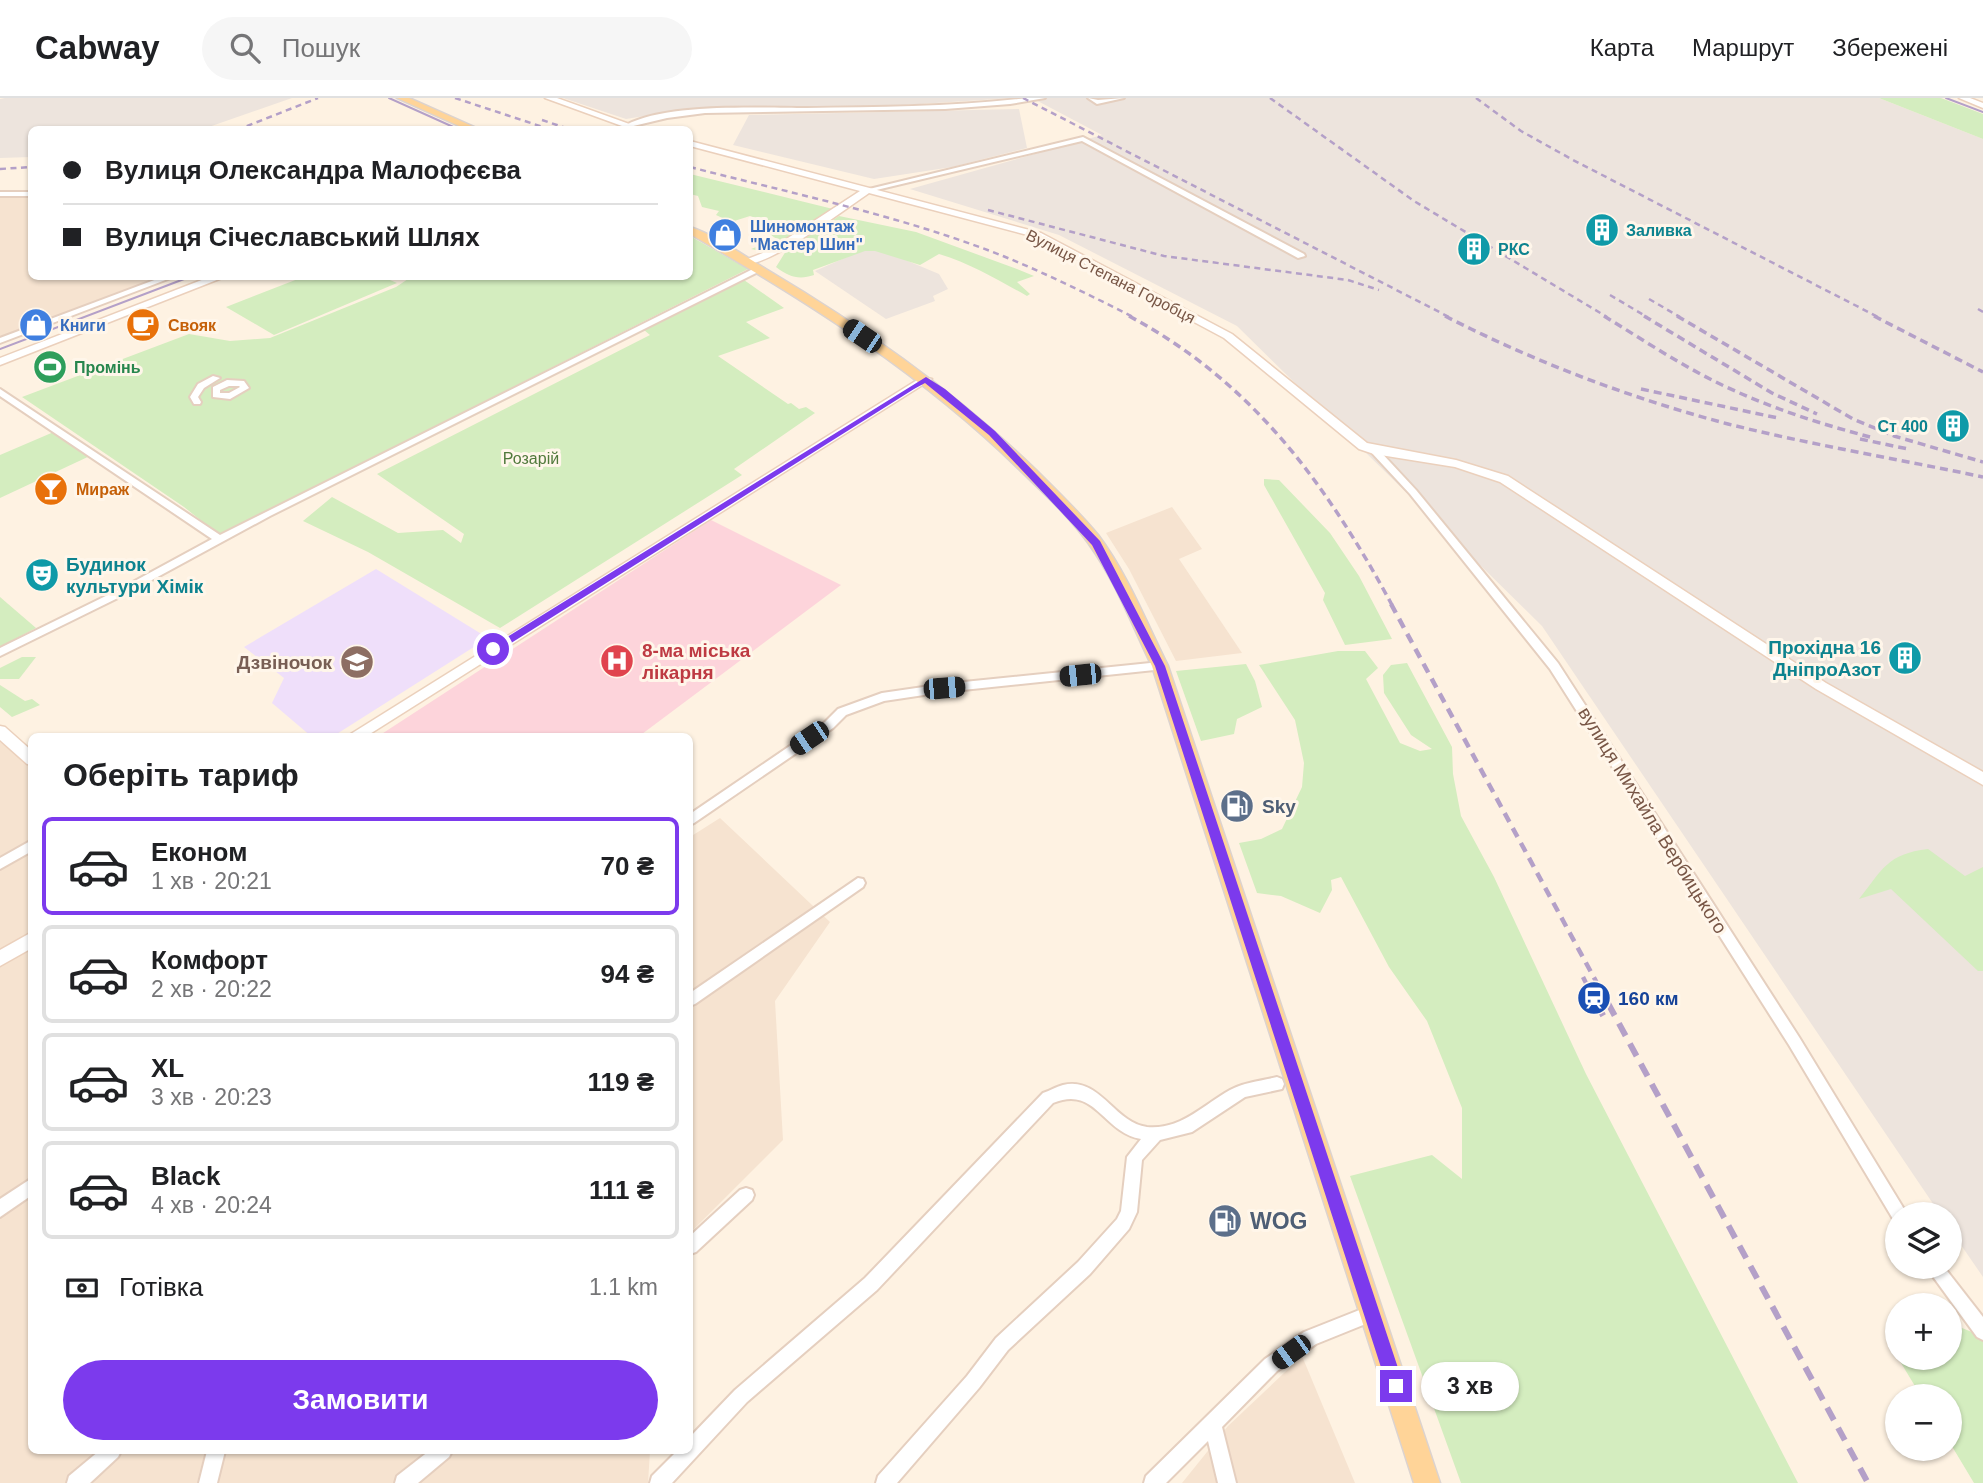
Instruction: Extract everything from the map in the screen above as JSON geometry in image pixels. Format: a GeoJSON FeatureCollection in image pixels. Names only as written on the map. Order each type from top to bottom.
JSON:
{"type":"FeatureCollection","features":[{"type":"Feature","properties":{"kind":"main road"},"geometry":{"type":"LineString","coordinates":[[401,98],[467,126]]}},
{"type":"Feature","properties":{"kind":"main road"},"geometry":{"type":"LineString","coordinates":[[693,232],[760,269],[926,379],[992,433],[1096,543],[1160,666],[1427,1483]]}},
{"type":"Feature","properties":{"kind":"street"},"geometry":{"type":"LineString","coordinates":[[549,98],[629,125],[657,116],[714,111],[944,107],[1042,98]]}},
{"type":"Feature","properties":{"kind":"street"},"geometry":{"type":"LineString","coordinates":[[1091,98],[1097,102],[1121,98]]}},
{"type":"Feature","properties":{"kind":"street"},"geometry":{"type":"LineString","coordinates":[[1963,98],[1983,106]]}},
{"type":"Feature","properties":{"kind":"street"},"geometry":{"type":"LineString","coordinates":[[748,262],[771,253],[868,190],[1083,139],[1301,256]]}},
{"type":"Feature","properties":{"kind":"street","name":"Вулиця Степана Горобця"},"geometry":{"type":"LineString","coordinates":[[693,145],[1038,235],[1228,336],[1348,436],[1374,450]]}},
{"type":"Feature","properties":{"kind":"street"},"geometry":{"type":"LineString","coordinates":[[0,194],[28,194]]}},
{"type":"Feature","properties":{"kind":"street"},"geometry":{"type":"LineString","coordinates":[[0,652],[760,269]]}},
{"type":"Feature","properties":{"kind":"street"},"geometry":{"type":"LineString","coordinates":[[0,341],[162,280]]}},
{"type":"Feature","properties":{"kind":"street"},"geometry":{"type":"LineString","coordinates":[[0,362],[212,280]]}},
{"type":"Feature","properties":{"kind":"street"},"geometry":{"type":"LineString","coordinates":[[197,402],[194,397],[197,390],[216,379]]}},
{"type":"Feature","properties":{"kind":"street"},"geometry":{"type":"LineString","coordinates":[[359,733],[926,379]]}},
{"type":"Feature","properties":{"kind":"street"},"geometry":{"type":"LineString","coordinates":[[0,392],[219,540]]}},
{"type":"Feature","properties":{"kind":"street"},"geometry":{"type":"LineString","coordinates":[[1374,450],[1452,461],[1480,468],[1504,479],[1821,686],[1983,779]]}},
{"type":"Feature","properties":{"kind":"street","name":"вулиця Михайла Вербицького"},"geometry":{"type":"LineString","coordinates":[[1374,450],[1413,492],[1554,666],[1794,1041],[1892,1202]]}},
{"type":"Feature","properties":{"kind":"street"},"geometry":{"type":"LineString","coordinates":[[693,818],[829,725],[842,712],[882,697],[1160,666]]}},
{"type":"Feature","properties":{"kind":"street"},"geometry":{"type":"LineString","coordinates":[[0,731],[28,756]]}},
{"type":"Feature","properties":{"kind":"street"},"geometry":{"type":"LineString","coordinates":[[0,864],[28,847]]}},
{"type":"Feature","properties":{"kind":"street"},"geometry":{"type":"LineString","coordinates":[[693,998],[858,883]]}},
{"type":"Feature","properties":{"kind":"street"},"geometry":{"type":"LineString","coordinates":[[0,959],[28,942]]}},
{"type":"Feature","properties":{"kind":"street"},"geometry":{"type":"LineString","coordinates":[[693,1447],[741,1396],[871,1284],[1048,1098],[1062,1090],[1076,1089],[1091,1095],[1110,1114],[1133,1130],[1147,1135],[1175,1132],[1192,1126],[1236,1094],[1276,1084]]}},
{"type":"Feature","properties":{"kind":"street"},"geometry":{"type":"LineString","coordinates":[[885,1483],[966,1391],[1002,1344],[1075,1276],[1123,1224],[1129,1212],[1135,1157],[1156,1134]]}},
{"type":"Feature","properties":{"kind":"street"},"geometry":{"type":"LineString","coordinates":[[0,1209],[28,1188]]}},
{"type":"Feature","properties":{"kind":"street"},"geometry":{"type":"LineString","coordinates":[[693,1242],[746,1195]]}},
{"type":"Feature","properties":{"kind":"street"},"geometry":{"type":"LineString","coordinates":[[1943,1279],[1983,1331]]}},
{"type":"Feature","properties":{"kind":"street"},"geometry":{"type":"LineString","coordinates":[[1153,1483],[1271,1366],[1310,1338],[1372,1313]]}},
{"type":"Feature","properties":{"kind":"street"},"geometry":{"type":"LineString","coordinates":[[1213,1426],[1227,1483]]}},
{"type":"Feature","properties":{"kind":"street"},"geometry":{"type":"LineString","coordinates":[[76,1483],[109,1454]]}},
{"type":"Feature","properties":{"kind":"street"},"geometry":{"type":"LineString","coordinates":[[208,1483],[215,1454]]}},
{"type":"Feature","properties":{"kind":"street"},"geometry":{"type":"LineString","coordinates":[[404,1483],[439,1454]]}},
{"type":"Feature","properties":{"kind":"street"},"geometry":{"type":"LineString","coordinates":[[659,1483],[687,1454]]}},
{"type":"Feature","properties":{"kind":"shaded area"},"geometry":{"type":"Polygon","coordinates":[[[292,98],[212,126],[28,126],[28,157],[0,158],[0,99],[292,98]]]}},
{"type":"Feature","properties":{"kind":"shaded area"},"geometry":{"type":"Polygon","coordinates":[[[563,98],[1013,98],[904,105],[681,110],[626,119],[563,98]]]}},
{"type":"Feature","properties":{"kind":"shaded area"},"geometry":{"type":"Polygon","coordinates":[[[1032,98],[1879,98],[1983,139],[1983,1277],[1962,1246],[1962,1202],[1932,1202],[1542,626],[1237,326],[1059,235],[910,189],[1102,135],[1032,98]]]}},
{"type":"Feature","properties":{"kind":"shaded area"},"geometry":{"type":"Polygon","coordinates":[[[1019,109],[1027,148],[952,167],[874,179],[733,145],[749,115],[1019,109]]]}},
{"type":"Feature","properties":{"kind":"shaded area"},"geometry":{"type":"Polygon","coordinates":[[[0,197],[28,197],[28,280],[162,280],[0,338],[0,197]]]}},
{"type":"Feature","properties":{"kind":"shaded area"},"geometry":{"type":"Polygon","coordinates":[[[872,246],[939,274],[948,289],[933,296],[935,301],[886,319],[815,271],[872,246]]]}},
{"type":"Feature","properties":{"kind":"shaded area"},"geometry":{"type":"Polygon","coordinates":[[[1172,507],[1202,549],[1179,559],[1242,653],[1176,661],[1129,569],[1106,533],[1172,507]]]}},
{"type":"Feature","properties":{"kind":"shaded area","name":"8-ма міська лікарня"},"geometry":{"type":"Polygon","coordinates":[[[711,520],[841,585],[643,733],[383,733],[711,520]]]}},
{"type":"Feature","properties":{"kind":"shaded area","name":"Дзвіночок"},"geometry":{"type":"Polygon","coordinates":[[[376,569],[488,638],[338,733],[307,733],[272,703],[284,678],[244,647],[376,569]]]}},
{"type":"Feature","properties":{"kind":"shaded area"},"geometry":{"type":"Polygon","coordinates":[[[0,742],[28,766],[28,1454],[650,1454],[648,1483],[0,1483],[0,742]]]}},
{"type":"Feature","properties":{"kind":"shaded area"},"geometry":{"type":"Polygon","coordinates":[[[720,818],[830,922],[775,1001],[783,1140],[693,1230],[693,835],[720,818]]]}},
{"type":"Feature","properties":{"kind":"shaded area"},"geometry":{"type":"Polygon","coordinates":[[[1302,1356],[1355,1483],[1182,1483],[1228,1426],[1302,1356]]]}},
{"type":"Feature","properties":{"kind":"green space"},"geometry":{"type":"Polygon","coordinates":[[[1879,98],[1941,98],[1983,114],[1983,139],[1879,98]]]}},
{"type":"Feature","properties":{"kind":"green space"},"geometry":{"type":"Polygon","coordinates":[[[693,175],[833,209],[771,251],[764,252],[751,249],[777,239],[764,231],[783,227],[750,216],[731,222],[716,215],[719,211],[702,207],[698,196],[693,195],[693,175]]]}},
{"type":"Feature","properties":{"kind":"green space"},"geometry":{"type":"Polygon","coordinates":[[[839,216],[916,232],[1017,269],[1034,276],[1017,282],[1030,294],[1027,296],[974,267],[939,254],[920,265],[875,251],[865,251],[813,270],[814,275],[804,277],[790,275],[776,267],[786,251],[839,216]]]}},
{"type":"Feature","properties":{"kind":"green space"},"geometry":{"type":"Polygon","coordinates":[[[693,238],[748,269],[219,535],[184,507],[22,397],[189,334],[230,341],[270,338],[396,287],[406,280],[693,280],[693,238]]]}},
{"type":"Feature","properties":{"kind":"green space"},"geometry":{"type":"Polygon","coordinates":[[[295,280],[390,280],[397,283],[274,335],[226,307],[295,280]]]}},
{"type":"Feature","properties":{"kind":"green space","name":"Розарій"},"geometry":{"type":"Polygon","coordinates":[[[744,280],[784,308],[746,322],[770,338],[718,356],[788,404],[791,403],[799,409],[806,407],[815,413],[734,469],[742,475],[500,628],[368,552],[303,521],[332,497],[398,533],[443,530],[461,543],[464,534],[377,474],[650,335],[644,330],[744,280]]]}},
{"type":"Feature","properties":{"kind":"green space"},"geometry":{"type":"Polygon","coordinates":[[[56,431],[92,455],[0,498],[0,455],[56,431]]]}},
{"type":"Feature","properties":{"kind":"green space"},"geometry":{"type":"Polygon","coordinates":[[[1264,479],[1279,480],[1330,533],[1359,576],[1392,639],[1345,645],[1323,600],[1325,593],[1264,485],[1264,479]]]}},
{"type":"Feature","properties":{"kind":"green space"},"geometry":{"type":"Polygon","coordinates":[[[0,597],[36,628],[0,647],[0,597]]]}},
{"type":"Feature","properties":{"kind":"green space"},"geometry":{"type":"Polygon","coordinates":[[[1338,651],[1365,651],[1378,668],[1366,679],[1400,743],[1420,751],[1432,749],[1411,735],[1384,693],[1383,675],[1391,665],[1407,663],[1452,747],[1453,774],[1461,816],[1494,877],[1586,1074],[1798,1483],[1461,1483],[1350,1176],[1432,1155],[1462,1179],[1462,1108],[1427,1021],[1389,967],[1341,877],[1331,880],[1332,890],[1320,913],[1281,896],[1257,893],[1239,843],[1261,839],[1282,829],[1302,787],[1304,763],[1295,720],[1259,665],[1338,651]]]}},
{"type":"Feature","properties":{"kind":"green space"},"geometry":{"type":"Polygon","coordinates":[[[22,657],[36,657],[19,679],[0,679],[0,668],[22,657]]]}},
{"type":"Feature","properties":{"kind":"green space"},"geometry":{"type":"Polygon","coordinates":[[[1246,664],[1255,681],[1262,707],[1237,719],[1234,734],[1201,741],[1176,671],[1246,664]]]}},
{"type":"Feature","properties":{"kind":"green space"},"geometry":{"type":"Polygon","coordinates":[[[0,685],[25,701],[32,699],[40,705],[12,717],[0,707],[0,685]]]}},
{"type":"Feature","properties":{"kind":"green space"},"geometry":{"type":"Polygon","coordinates":[[[1928,849],[1965,876],[1983,867],[1983,971],[1978,971],[1891,889],[1859,899],[1894,859],[1928,849]]]}},
{"type":"Feature","properties":{"kind":"green space"},"geometry":{"type":"Polygon","coordinates":[[[1962,1328],[1979,1335],[1983,1340],[1983,1483],[1974,1483],[1961,1461],[1962,1384],[1914,1384],[1905,1370],[1962,1370],[1962,1328]]]}},
{"type":"Feature","properties":{"kind":"tram line"},"geometry":{"type":"LineString","coordinates":[[389,98],[451,126]]}},
{"type":"Feature","properties":{"kind":"tram line"},"geometry":{"type":"LineString","coordinates":[[1946,98],[1983,112]]}},
{"type":"Feature","properties":{"kind":"tram line"},"geometry":{"type":"LineString","coordinates":[[0,349],[181,280]]}},
{"type":"Feature","properties":{"kind":"railway"},"geometry":{"type":"LineString","coordinates":[[247,126],[318,98]]}},
{"type":"Feature","properties":{"kind":"railway"},"geometry":{"type":"LineString","coordinates":[[455,98],[540,126]]}},
{"type":"Feature","properties":{"kind":"railway"},"geometry":{"type":"LineString","coordinates":[[1023,98],[1449,317]]}},
{"type":"Feature","properties":{"kind":"railway"},"geometry":{"type":"LineString","coordinates":[[1270,98],[1414,201],[1607,317]]}},
{"type":"Feature","properties":{"kind":"railway"},"geometry":{"type":"LineString","coordinates":[[1476,98],[1521,131],[1573,160],[1878,317]]}},
{"type":"Feature","properties":{"kind":"railway"},"geometry":{"type":"LineString","coordinates":[[542,120],[560,126]]}},
{"type":"Feature","properties":{"kind":"railway"},"geometry":{"type":"LineString","coordinates":[[0,169],[28,167]]}},
{"type":"Feature","properties":{"kind":"railway"},"geometry":{"type":"LineString","coordinates":[[693,168],[848,207],[965,242],[1036,270],[1133,317]]}},
{"type":"Feature","properties":{"kind":"railway"},"geometry":{"type":"LineString","coordinates":[[988,210],[1164,256],[1348,280],[1379,290]]}},
{"type":"Feature","properties":{"kind":"railway"},"geometry":{"type":"LineString","coordinates":[[1610,295],[1647,317]]}},
{"type":"Feature","properties":{"kind":"railway"},"geometry":{"type":"LineString","coordinates":[[1649,299],[1680,317]]}},
{"type":"Feature","properties":{"kind":"railway"},"geometry":{"type":"LineString","coordinates":[[1978,309],[1983,312]]}},
{"type":"Feature","properties":{"kind":"railway"},"geometry":{"type":"LineString","coordinates":[[1129,316],[1173,342],[1213,372],[1250,405],[1283,440],[1341,518],[1392,605]]}},
{"type":"Feature","properties":{"kind":"railway"},"geometry":{"type":"LineString","coordinates":[[1445,316],[1548,364],[1691,414],[1791,439],[1983,477]]}},
{"type":"Feature","properties":{"kind":"railway"},"geometry":{"type":"LineString","coordinates":[[1604,316],[1686,366],[1733,390],[1791,413],[1870,437]]}},
{"type":"Feature","properties":{"kind":"railway"},"geometry":{"type":"LineString","coordinates":[[1644,316],[1772,393],[1817,414]]}},
{"type":"Feature","properties":{"kind":"railway"},"geometry":{"type":"LineString","coordinates":[[1677,316],[1853,419],[1894,436],[1983,462]]}},
{"type":"Feature","properties":{"kind":"railway"},"geometry":{"type":"LineString","coordinates":[[1874,316],[1983,372]]}},
{"type":"Feature","properties":{"kind":"railway"},"geometry":{"type":"LineString","coordinates":[[1641,389],[1778,418]]}},
{"type":"Feature","properties":{"kind":"railway"},"geometry":{"type":"LineString","coordinates":[[1860,439],[1908,449]]}},
{"type":"Feature","properties":{"kind":"railway"},"geometry":{"type":"LineString","coordinates":[[1391,604],[1598,985]]}},
{"type":"Feature","properties":{"kind":"railway"},"geometry":{"type":"LineString","coordinates":[[1583,977],[1586,983]]}},
{"type":"Feature","properties":{"kind":"railway"},"geometry":{"type":"LineString","coordinates":[[1586,983],[1607,1023]]}},
{"type":"Feature","properties":{"kind":"railway"},"geometry":{"type":"LineString","coordinates":[[1597,983],[1868,1483]]}},
{"type":"Feature","properties":{"kind":"place","name":"Заливка"},"geometry":{"type":"Point","coordinates":[1602,230]}},
{"type":"Feature","properties":{"kind":"place","name":"Шиномонтаж \"Мастер Шин\""},"geometry":{"type":"Point","coordinates":[725,235]}},
{"type":"Feature","properties":{"kind":"place","name":"РКС"},"geometry":{"type":"Point","coordinates":[1474,249]}},
{"type":"Feature","properties":{"kind":"place","name":"Книги"},"geometry":{"type":"Point","coordinates":[36,325]}},
{"type":"Feature","properties":{"kind":"place","name":"Свояк"},"geometry":{"type":"Point","coordinates":[143,325]}},
{"type":"Feature","properties":{"kind":"place","name":"Промінь"},"geometry":{"type":"Point","coordinates":[50,367]}},
{"type":"Feature","properties":{"kind":"place","name":"Ст 400"},"geometry":{"type":"Point","coordinates":[1953,426]}},
{"type":"Feature","properties":{"kind":"place","name":"Мираж"},"geometry":{"type":"Point","coordinates":[51,489]}},
{"type":"Feature","properties":{"kind":"place","name":"Будинок культури Хімік"},"geometry":{"type":"Point","coordinates":[42,575]}},
{"type":"Feature","properties":{"kind":"place","name":"Прохідна 16 ДніпроАзот"},"geometry":{"type":"Point","coordinates":[1905,658]}},
{"type":"Feature","properties":{"kind":"place","name":"8-ма міська лікарня"},"geometry":{"type":"Point","coordinates":[617,661]}},
{"type":"Feature","properties":{"kind":"place","name":"Дзвіночок"},"geometry":{"type":"Point","coordinates":[357,662]}},
{"type":"Feature","properties":{"kind":"place","name":"Sky"},"geometry":{"type":"Point","coordinates":[1237,806]}},
{"type":"Feature","properties":{"kind":"place","name":"160 км"},"geometry":{"type":"Point","coordinates":[1594,998]}},
{"type":"Feature","properties":{"kind":"place","name":"WOG"},"geometry":{"type":"Point","coordinates":[1225,1221]}},
{"type":"Feature","properties":{"kind":"route"},"geometry":{"type":"LineString","coordinates":[[493,649],[911,387],[926,379],[942,391],[992,433],[1096,543],[1127,598],[1160,666],[1396,1386]]}}]}
